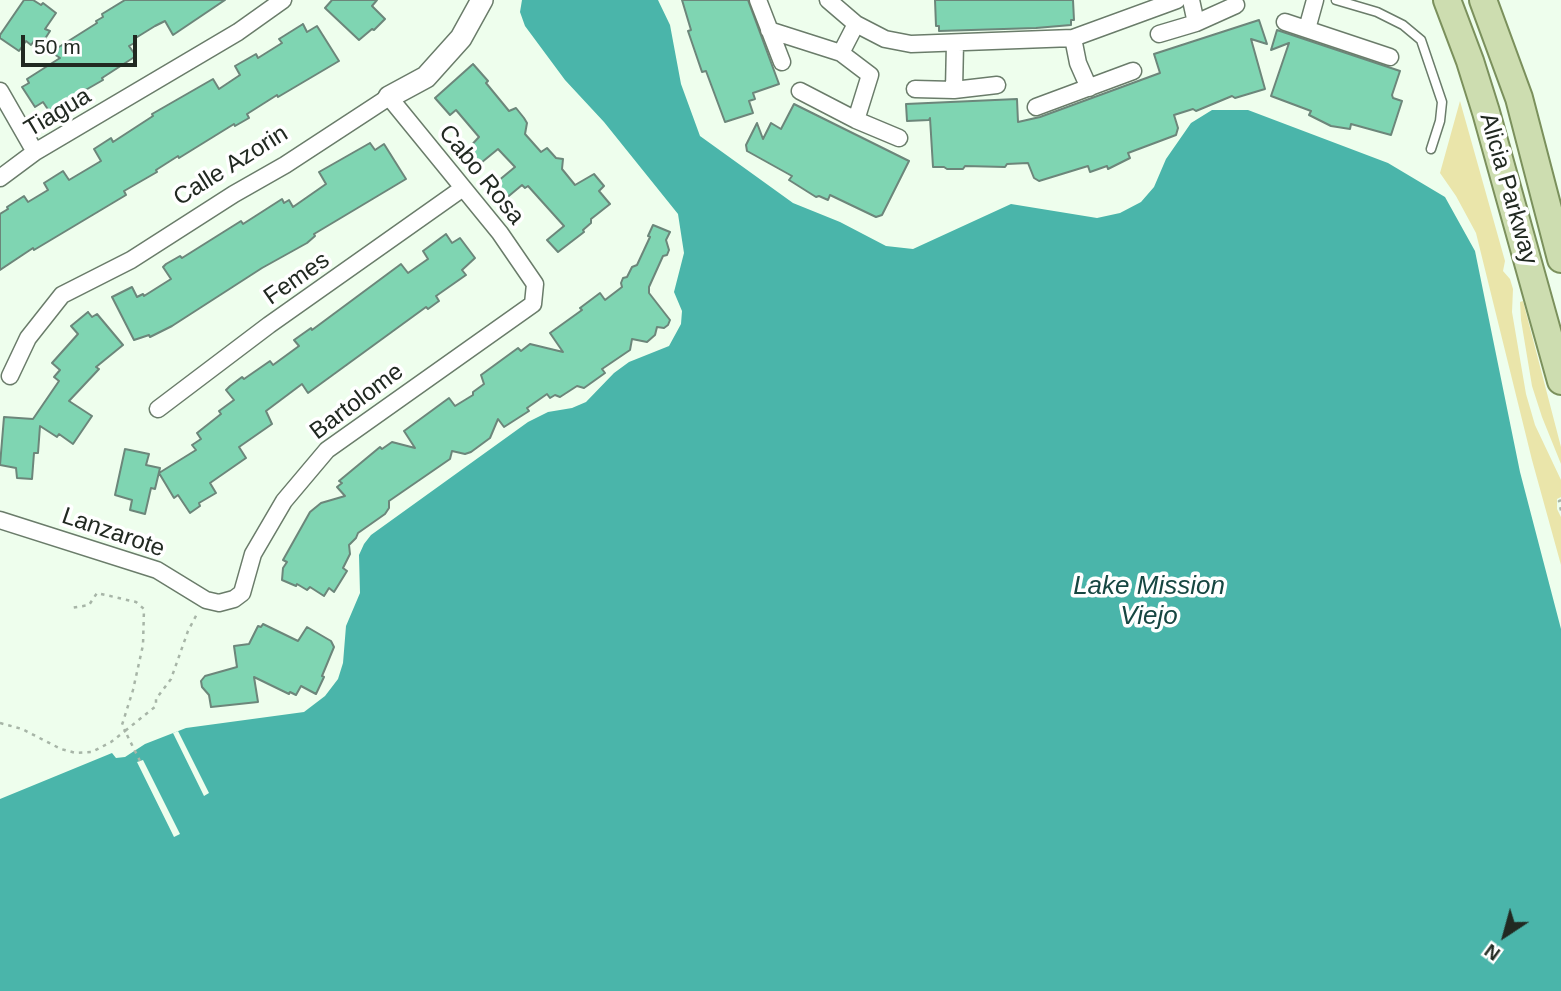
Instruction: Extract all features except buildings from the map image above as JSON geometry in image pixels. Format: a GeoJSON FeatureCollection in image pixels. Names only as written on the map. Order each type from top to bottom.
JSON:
{"type":"FeatureCollection","features":[{"type":"Feature","properties":{"kind":"main road","name":"Alicia Parkway"},"geometry":{"type":"LineString","coordinates":[[1447,0],[1486,112],[1561,381]]}},
{"type":"Feature","properties":{"kind":"main road","name":"Alicia Parkway"},"geometry":{"type":"LineString","coordinates":[[1483,0],[1519,98],[1561,259]]}},
{"type":"Feature","properties":{"kind":"street","name":"Tiagua"},"geometry":{"type":"LineString","coordinates":[[0,178],[35,152],[238,32],[283,0]]}},
{"type":"Feature","properties":{"kind":"street","name":"Calle Azorin"},"geometry":{"type":"LineString","coordinates":[[10,376],[28,338],[62,295],[131,260],[389,97],[426,77],[461,38],[482,0]]}},
{"type":"Feature","properties":{"kind":"street"},"geometry":{"type":"LineString","coordinates":[[758,0],[782,62]]}},
{"type":"Feature","properties":{"kind":"street"},"geometry":{"type":"LineString","coordinates":[[828,0],[856,24],[885,39],[911,44],[1073,38],[1177,0]]}},
{"type":"Feature","properties":{"kind":"street"},"geometry":{"type":"LineString","coordinates":[[1191,0],[1196,23]]}},
{"type":"Feature","properties":{"kind":"street"},"geometry":{"type":"LineString","coordinates":[[1307,29],[1315,0]]}},
{"type":"Feature","properties":{"kind":"street"},"geometry":{"type":"LineString","coordinates":[[1158,34],[1196,23],[1236,5]]}},
{"type":"Feature","properties":{"kind":"street"},"geometry":{"type":"LineString","coordinates":[[1285,22],[1390,57]]}},
{"type":"Feature","properties":{"kind":"street"},"geometry":{"type":"LineString","coordinates":[[841,53],[856,24]]}},
{"type":"Feature","properties":{"kind":"street"},"geometry":{"type":"LineString","coordinates":[[769,30],[841,53],[870,75],[856,120]]}},
{"type":"Feature","properties":{"kind":"street"},"geometry":{"type":"LineString","coordinates":[[1073,38],[1078,63],[1088,88]]}},
{"type":"Feature","properties":{"kind":"street"},"geometry":{"type":"LineString","coordinates":[[954,90],[955,43]]}},
{"type":"Feature","properties":{"kind":"street"},"geometry":{"type":"LineString","coordinates":[[1036,107],[1133,71]]}},
{"type":"Feature","properties":{"kind":"street"},"geometry":{"type":"LineString","coordinates":[[915,89],[954,90],[997,85]]}},
{"type":"Feature","properties":{"kind":"street"},"geometry":{"type":"LineString","coordinates":[[0,91],[35,152]]}},
{"type":"Feature","properties":{"kind":"street"},"geometry":{"type":"LineString","coordinates":[[800,91],[856,120],[899,138]]}},
{"type":"Feature","properties":{"kind":"street","name":"Cabo Rosa"},"geometry":{"type":"LineString","coordinates":[[389,97],[500,233],[535,284]]}},
{"type":"Feature","properties":{"kind":"street","name":"Femes"},"geometry":{"type":"LineString","coordinates":[[158,409],[463,188]]}},
{"type":"Feature","properties":{"kind":"street","name":"Bartolome"},"geometry":{"type":"LineString","coordinates":[[206,600],[219,603],[234,600],[243,593],[253,554],[271,522],[284,501],[327,450],[533,304],[535,284]]}},
{"type":"Feature","properties":{"kind":"street","name":"Lanzarote"},"geometry":{"type":"LineString","coordinates":[[0,520],[157,570],[206,600]]}},
{"type":"Feature","properties":{"kind":"lane"},"geometry":{"type":"LineString","coordinates":[[1336,0],[1377,12],[1404,25],[1421,40],[1442,102],[1440,121],[1431,149]]}},
{"type":"Feature","properties":{"kind":"path"},"geometry":{"type":"LineString","coordinates":[[1561,500],[1561,511]]}},
{"type":"Feature","properties":{"kind":"path"},"geometry":{"type":"LineString","coordinates":[[71,608],[89,605],[97,593],[136,602],[144,609],[144,645],[121,725],[140,761]]}},
{"type":"Feature","properties":{"kind":"path"},"geometry":{"type":"LineString","coordinates":[[0,723],[22,729],[61,749],[76,753],[92,752],[111,742],[156,706],[156,699],[171,679],[188,631],[206,600]]}},
{"type":"Feature","properties":{"kind":"shaded area"},"geometry":{"type":"Polygon","coordinates":[[[1460,101],[1505,261],[1503,271],[1510,279],[1513,289],[1512,312],[1526,394],[1535,425],[1561,480],[1561,497],[1557,499],[1557,509],[1561,517],[1561,565],[1476,233],[1440,173],[1460,101]]]}},
{"type":"Feature","properties":{"kind":"shaded area"},"geometry":{"type":"Polygon","coordinates":[[[1523,301],[1561,447],[1561,464],[1532,386],[1521,320],[1520,302],[1523,301]]]}},
{"type":"Feature","properties":{"kind":"water","name":"Lake Mission Viejo"},"geometry":{"type":"Polygon","coordinates":[[[522,0],[658,0],[670,25],[681,84],[700,136],[793,203],[840,222],[886,246],[913,249],[1011,204],[1097,218],[1120,213],[1141,202],[1154,187],[1166,159],[1191,123],[1212,110],[1248,110],[1388,163],[1445,197],[1475,251],[1520,472],[1561,629],[1561,991],[0,991],[0,799],[112,753],[116,758],[125,757],[145,744],[186,728],[304,712],[325,696],[338,679],[343,663],[346,626],[360,593],[359,555],[371,535],[528,422],[548,412],[572,408],[586,402],[614,373],[629,362],[669,346],[681,324],[682,311],[674,292],[684,253],[678,214],[604,122],[565,80],[525,26],[520,12],[522,0]]]}},
{"type":"Feature","properties":{"kind":"pier"},"geometry":{"type":"Polygon","coordinates":[[[178,731],[209,793],[204,796],[173,733],[178,731]]]}},
{"type":"Feature","properties":{"kind":"pier"},"geometry":{"type":"Polygon","coordinates":[[[143,760],[180,834],[174,837],[137,762],[143,760]]]}}]}
